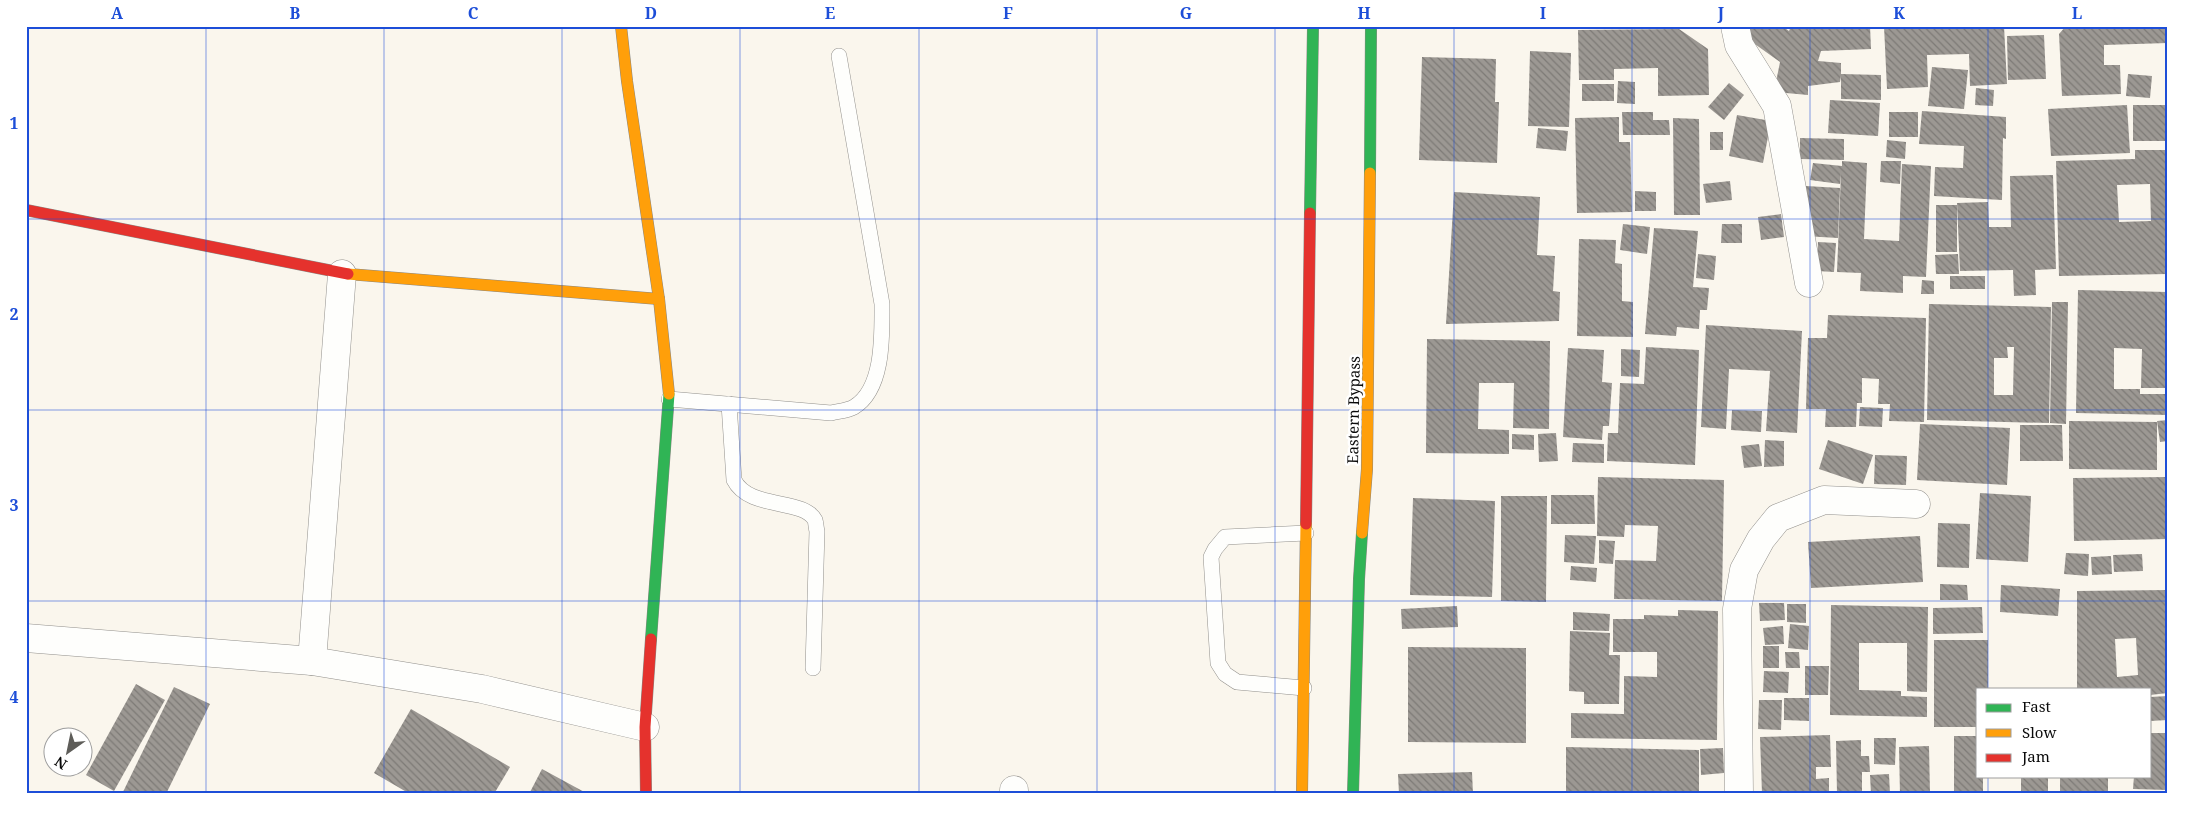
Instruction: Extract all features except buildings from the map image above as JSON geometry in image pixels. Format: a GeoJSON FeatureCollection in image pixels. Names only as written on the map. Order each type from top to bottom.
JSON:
{"type":"FeatureCollection","features":[{"type":"Feature","properties":{"kind":"main road"},"geometry":{"type":"LineString","coordinates":[[621,26],[626,81],[659,299],[669,399],[645,727],[646,794]]}},
{"type":"Feature","properties":{"kind":"main road"},"geometry":{"type":"LineString","coordinates":[[1302,794],[1313,26]]}},
{"type":"Feature","properties":{"kind":"main road","name":"Eastern Bypass"},"geometry":{"type":"LineString","coordinates":[[1353,794],[1359,580],[1367,469],[1374,26]]}},
{"type":"Feature","properties":{"kind":"main road"},"geometry":{"type":"LineString","coordinates":[[26,210],[342,274],[659,299]]}},
{"type":"Feature","properties":{"kind":"street"},"geometry":{"type":"LineString","coordinates":[[1735,26],[1739,45],[1777,106],[1808,283]]}},
{"type":"Feature","properties":{"kind":"street"},"geometry":{"type":"LineString","coordinates":[[312,661],[342,274]]}},
{"type":"Feature","properties":{"kind":"street"},"geometry":{"type":"LineString","coordinates":[[1739,794],[1737,609],[1744,570],[1761,539],[1778,518],[1824,500],[1916,504]]}},
{"type":"Feature","properties":{"kind":"street"},"geometry":{"type":"LineString","coordinates":[[26,638],[312,661],[482,689],[645,727]]}},
{"type":"Feature","properties":{"kind":"lane"},"geometry":{"type":"LineString","coordinates":[[669,399],[831,413],[852,408],[862,401],[872,386],[880,348],[882,304],[839,56]]}},
{"type":"Feature","properties":{"kind":"lane"},"geometry":{"type":"LineString","coordinates":[[729,404],[734,480],[737,487],[745,495],[806,512],[814,519],[817,531],[813,668]]}},
{"type":"Feature","properties":{"kind":"lane"},"geometry":{"type":"LineString","coordinates":[[1304,688],[1237,682],[1225,674],[1218,663],[1211,557],[1225,537],[1306,533]]}},
{"type":"Feature","properties":{"kind":"traffic: fast"},"geometry":{"type":"LineString","coordinates":[[1310,213],[1313,26]]}},
{"type":"Feature","properties":{"kind":"traffic: fast"},"geometry":{"type":"LineString","coordinates":[[1370,173],[1371,26]]}},
{"type":"Feature","properties":{"kind":"traffic: fast"},"geometry":{"type":"LineString","coordinates":[[651,639],[669,394]]}},
{"type":"Feature","properties":{"kind":"traffic: fast"},"geometry":{"type":"LineString","coordinates":[[1353,794],[1362,533]]}},
{"type":"Feature","properties":{"kind":"traffic: slow"},"geometry":{"type":"LineString","coordinates":[[621,26],[627,81],[659,299],[669,394]]}},
{"type":"Feature","properties":{"kind":"traffic: slow"},"geometry":{"type":"LineString","coordinates":[[1362,533],[1367,469],[1370,173]]}},
{"type":"Feature","properties":{"kind":"traffic: slow"},"geometry":{"type":"LineString","coordinates":[[348,274],[659,299]]}},
{"type":"Feature","properties":{"kind":"traffic: slow"},"geometry":{"type":"LineString","coordinates":[[1302,794],[1306,524]]}},
{"type":"Feature","properties":{"kind":"traffic: jam"},"geometry":{"type":"LineString","coordinates":[[26,210],[348,274]]}},
{"type":"Feature","properties":{"kind":"traffic: jam"},"geometry":{"type":"LineString","coordinates":[[1306,524],[1310,213]]}},
{"type":"Feature","properties":{"kind":"traffic: jam"},"geometry":{"type":"LineString","coordinates":[[646,794],[645,727],[651,639]]}}]}
